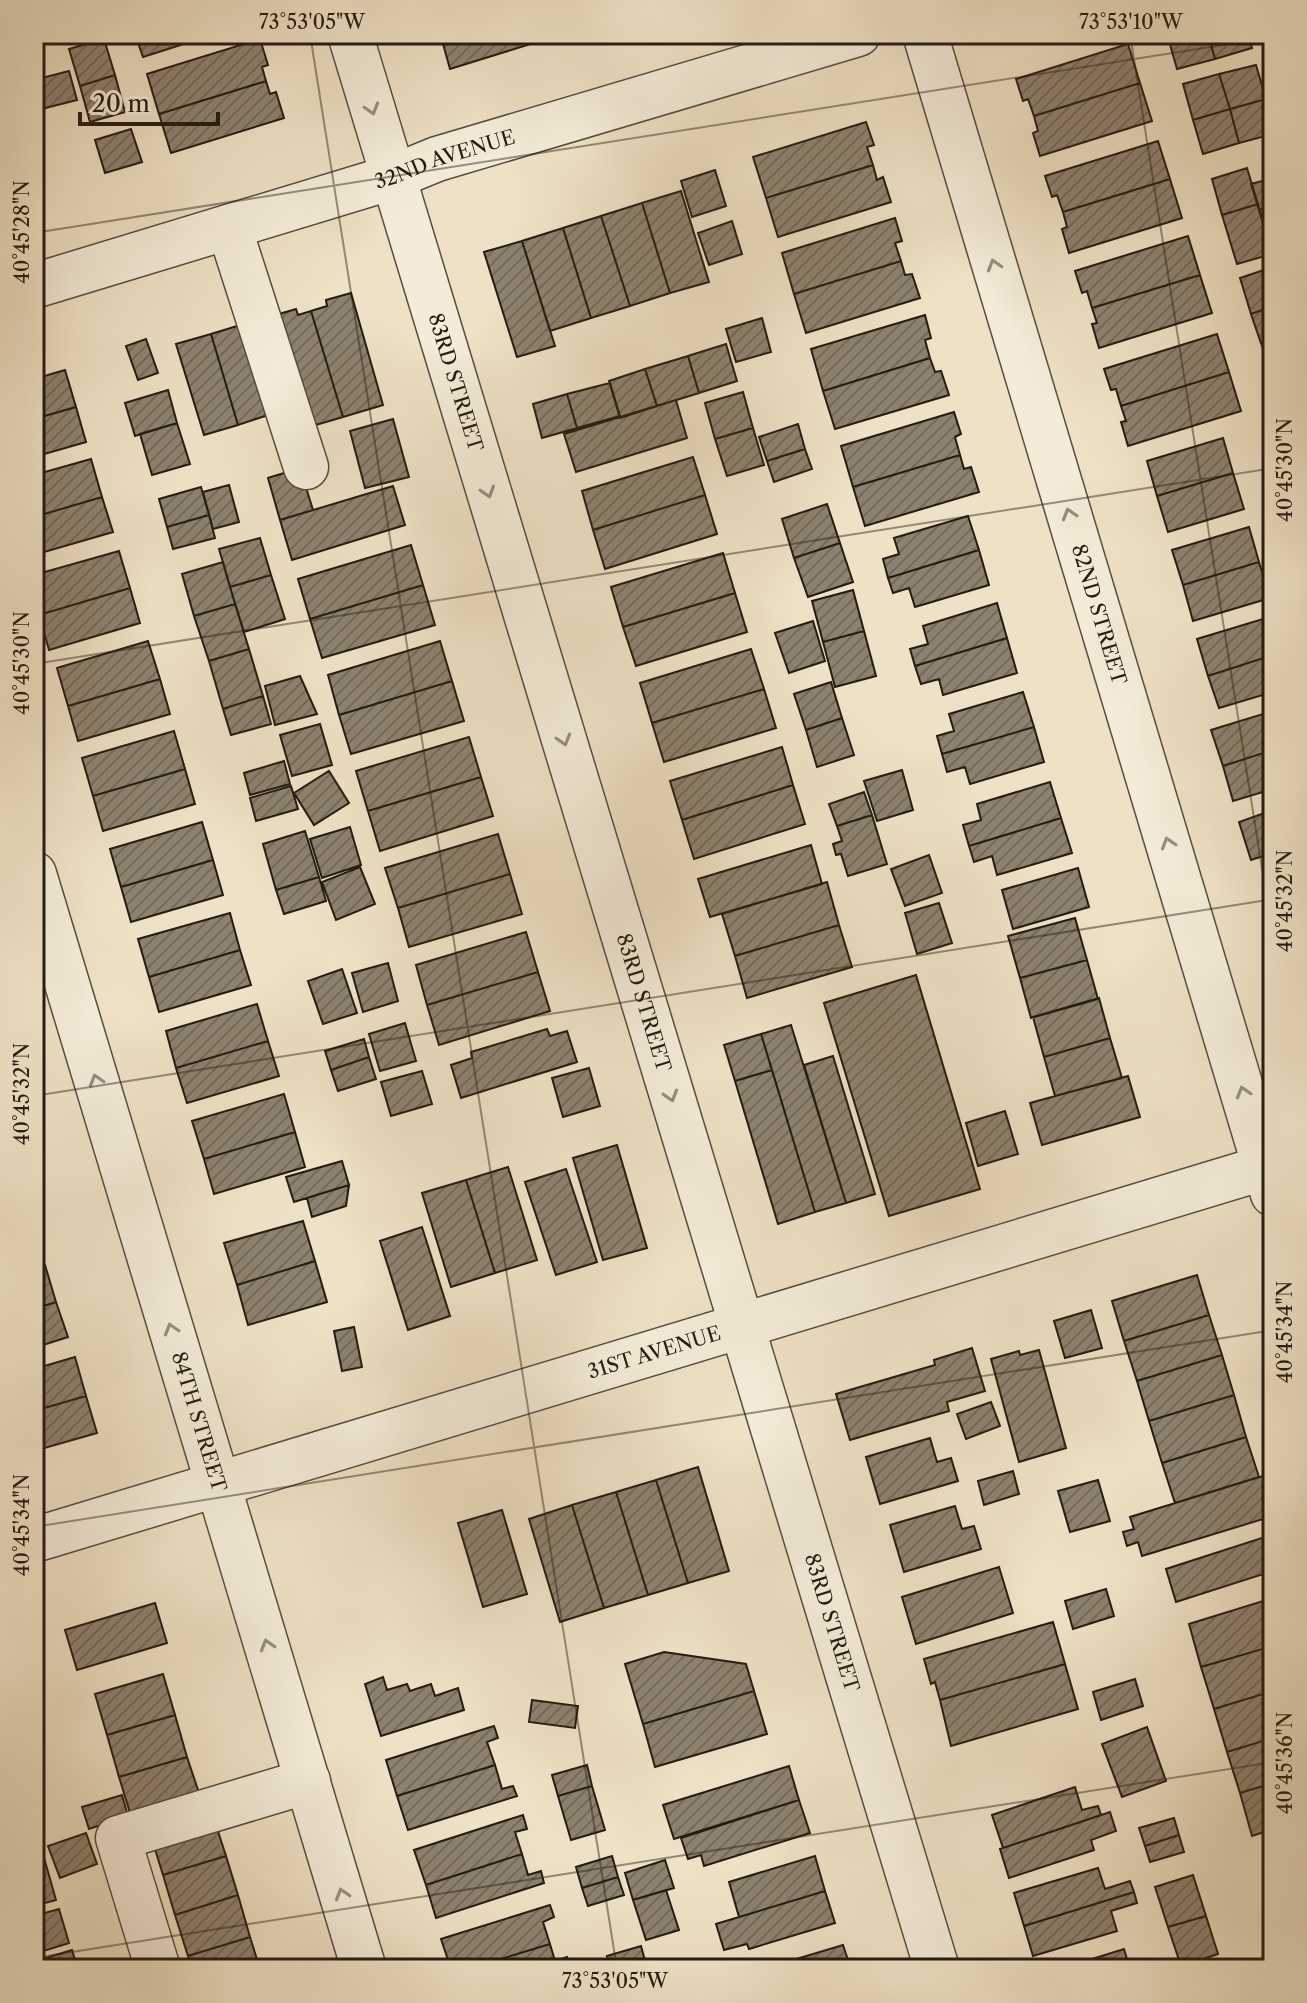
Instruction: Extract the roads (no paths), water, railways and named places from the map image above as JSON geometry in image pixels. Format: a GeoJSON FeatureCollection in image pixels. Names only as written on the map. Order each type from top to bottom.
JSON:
{"type":"FeatureCollection","features":[{"type":"Feature","properties":{"kind":"street","name":"83RD STREET"},"geometry":{"type":"LineString","coordinates":[[350,34],[937,1969]]}},
{"type":"Feature","properties":{"kind":"street","name":"32ND AVENUE"},"geometry":{"type":"LineString","coordinates":[[34,286],[393,177],[437,159],[858,34]]}},
{"type":"Feature","properties":{"kind":"street","name":"82ND STREET"},"geometry":{"type":"LineString","coordinates":[[925,34],[1270,1176]]}},
{"type":"Feature","properties":{"kind":"street"},"geometry":{"type":"LineString","coordinates":[[229,227],[306,467]]}},
{"type":"Feature","properties":{"kind":"street","name":"84TH STREET"},"geometry":{"type":"LineString","coordinates":[[34,874],[364,1969]]}},
{"type":"Feature","properties":{"kind":"street","name":"31ST AVENUE"},"geometry":{"type":"LineString","coordinates":[[34,1540],[741,1326],[1270,1176]]}},
{"type":"Feature","properties":{"kind":"street"},"geometry":{"type":"LineString","coordinates":[[158,1969],[118,1838],[308,1781]]}}]}
